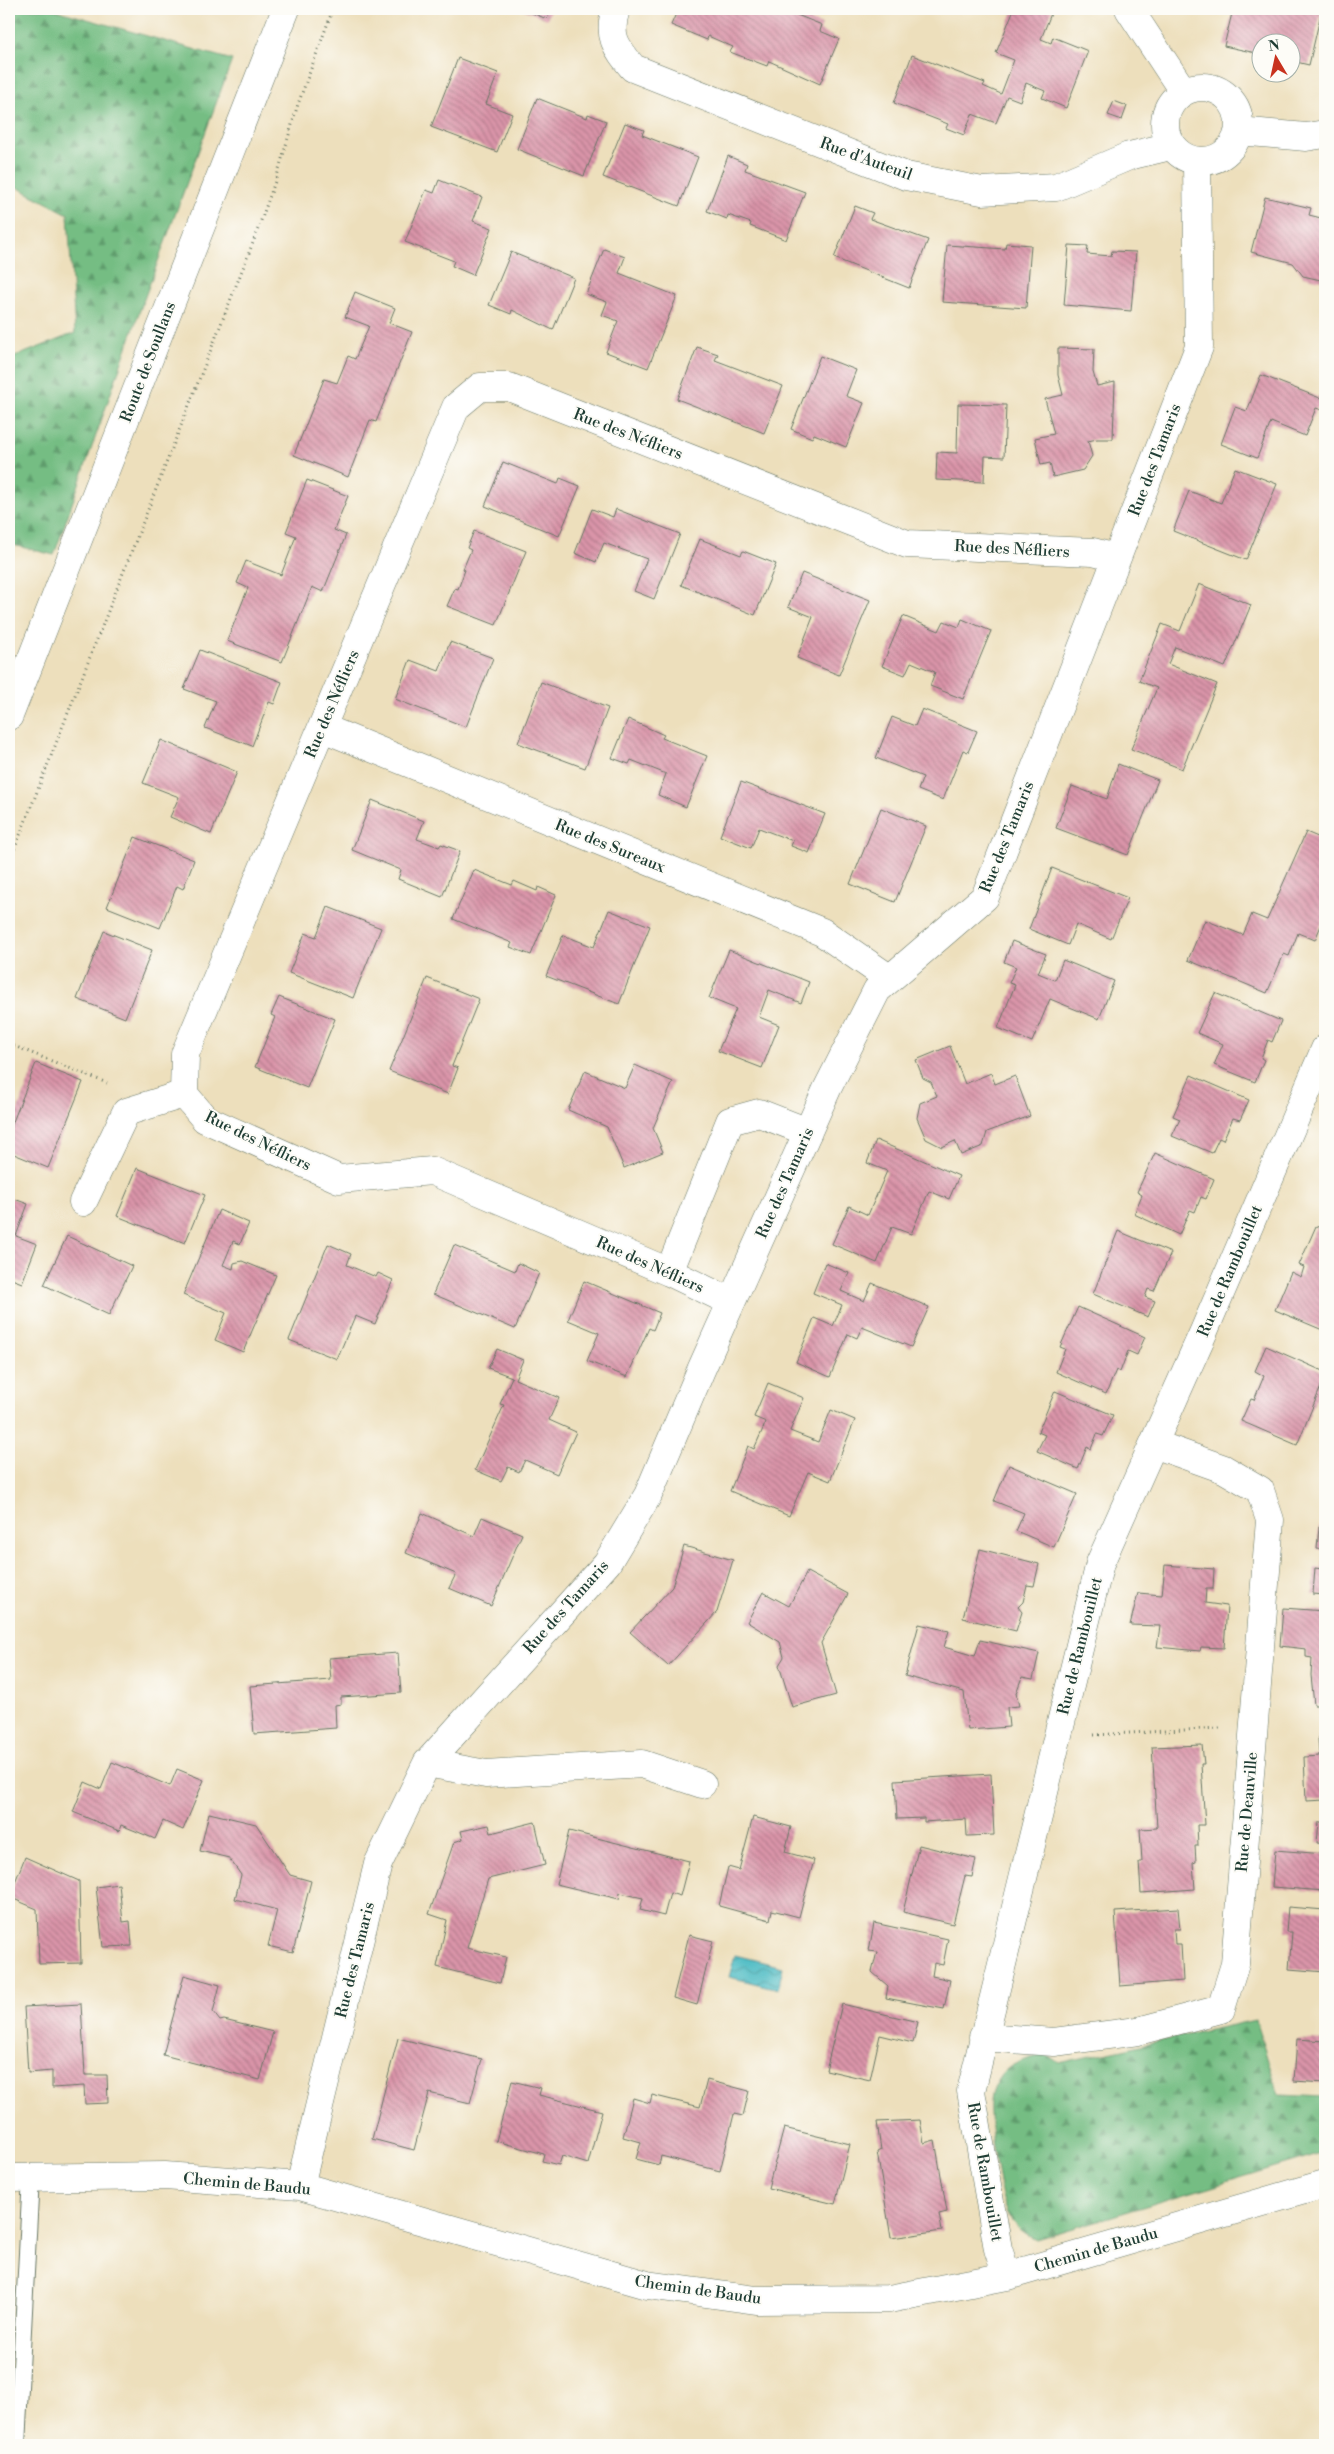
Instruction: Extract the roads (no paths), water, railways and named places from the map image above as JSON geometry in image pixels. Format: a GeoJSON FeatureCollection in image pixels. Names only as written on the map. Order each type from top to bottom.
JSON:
{"type":"FeatureCollection","features":[{"type":"Feature","properties":{"kind":"street","name":"Route de Soullans"},"geometry":{"type":"LineString","coordinates":[[9,716],[286,9]]}},
{"type":"Feature","properties":{"kind":"street","name":"Rue d'Auteuil"},"geometry":{"type":"LineString","coordinates":[[616,9],[612,23],[616,46],[632,68],[906,176],[982,191],[1056,187],[1129,156],[1171,146]]}},
{"type":"Feature","properties":{"kind":"street"},"geometry":{"type":"LineString","coordinates":[[1129,9],[1183,91]]}},
{"type":"Feature","properties":{"kind":"street"},"geometry":{"type":"LineString","coordinates":[[1195,87],[1207,87],[1228,98],[1235,107],[1239,119],[1239,131],[1227,152],[1217,158],[1197,161],[1181,155],[1171,146],[1166,135],[1164,122],[1170,105],[1183,91],[1195,87]]}},
{"type":"Feature","properties":{"kind":"street"},"geometry":{"type":"LineString","coordinates":[[1239,131],[1319,139]]}},
{"type":"Feature","properties":{"kind":"street","name":"Rue des Tamaris"},"geometry":{"type":"LineString","coordinates":[[300,2186],[378,1864],[427,1763],[607,1564],[648,1495],[731,1302],[808,1132],[878,990],[984,897],[1199,347],[1197,161]]}},
{"type":"Feature","properties":{"kind":"street","name":"Rue des Néfliers"},"geometry":{"type":"LineString","coordinates":[[731,1302],[669,1272],[432,1171],[339,1179],[205,1119],[184,1094],[185,1054],[456,407],[480,387],[509,387],[907,544],[1093,552],[1116,558]]}},
{"type":"Feature","properties":{"kind":"street","name":"Rue des Sureaux"},"geometry":{"type":"LineString","coordinates":[[322,728],[822,932],[890,979]]}},
{"type":"Feature","properties":{"kind":"street","name":"Rue de Rambouillet"},"geometry":{"type":"LineString","coordinates":[[1007,2276],[998,2249],[971,2091],[982,2038],[1100,1563],[1154,1444],[1325,1050]]}},
{"type":"Feature","properties":{"kind":"street"},"geometry":{"type":"LineString","coordinates":[[83,1202],[126,1112],[184,1094]]}},
{"type":"Feature","properties":{"kind":"street"},"geometry":{"type":"LineString","coordinates":[[669,1272],[730,1121],[758,1113],[808,1132]]}},
{"type":"Feature","properties":{"kind":"street","name":"Rue de Deauville"},"geometry":{"type":"LineString","coordinates":[[982,2038],[1054,2042],[1138,2031],[1221,2008],[1235,1964],[1270,1520],[1260,1490],[1224,1469],[1154,1444]]}},
{"type":"Feature","properties":{"kind":"street"},"geometry":{"type":"LineString","coordinates":[[427,1763],[486,1774],[642,1764],[702,1784]]}},
{"type":"Feature","properties":{"kind":"street","name":"Chemin de Baudu"},"geometry":{"type":"LineString","coordinates":[[20,2178],[165,2176],[300,2186],[647,2285],[756,2300],[889,2299],[1007,2276],[1325,2184]]}},
{"type":"Feature","properties":{"kind":"lane"},"geometry":{"type":"LineString","coordinates":[[17,2445],[20,2178]]}},
{"type":"Feature","properties":{"kind":"water"},"geometry":{"type":"Polygon","coordinates":[[[735,1955],[783,1967],[778,1989],[729,1977],[735,1955]]]}}]}
